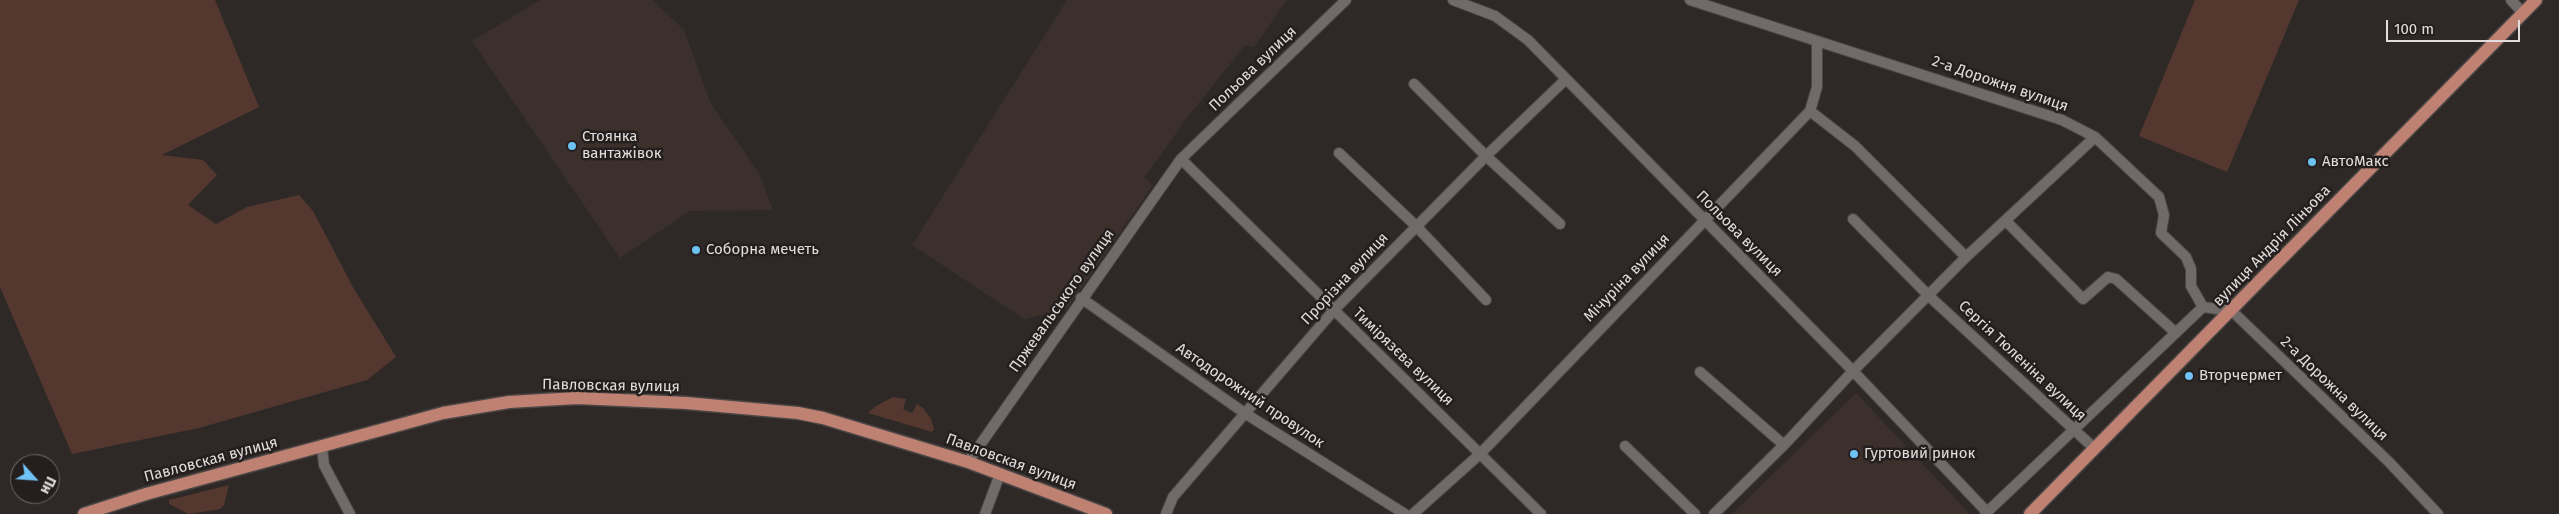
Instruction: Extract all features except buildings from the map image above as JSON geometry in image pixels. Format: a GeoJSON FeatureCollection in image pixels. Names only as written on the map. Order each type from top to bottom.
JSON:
{"type":"FeatureCollection","features":[{"type":"Feature","properties":{"kind":"main road","name":"вулиця Андрія Ліньова"},"geometry":{"type":"LineString","coordinates":[[2030,514],[2232,311],[2536,0]]}},
{"type":"Feature","properties":{"kind":"main road","name":"Павловская вулиця"},"geometry":{"type":"LineString","coordinates":[[84,514],[146,494],[443,413],[509,402],[577,398],[686,403],[798,413],[823,418],[968,462],[1106,514]]}},
{"type":"Feature","properties":{"kind":"street","name":"Польова вулиця"},"geometry":{"type":"LineString","coordinates":[[1181,159],[1346,0]]}},
{"type":"Feature","properties":{"kind":"street","name":"Польова вулиця"},"geometry":{"type":"LineString","coordinates":[[1453,0],[1495,16],[1528,40],[1565,80],[1853,370],[1986,513]]}},
{"type":"Feature","properties":{"kind":"street","name":"2-а Дорожня вулиця"},"geometry":{"type":"LineString","coordinates":[[1690,0],[2062,120],[2095,138],[2160,197],[2164,215],[2161,233],[2186,257],[2191,269],[2191,286],[2203,307]]}},
{"type":"Feature","properties":{"kind":"street"},"geometry":{"type":"LineString","coordinates":[[2511,0],[2523,13]]}},
{"type":"Feature","properties":{"kind":"street"},"geometry":{"type":"LineString","coordinates":[[1817,41],[1816,86],[1810,111],[1855,146],[1966,257]]}},
{"type":"Feature","properties":{"kind":"street","name":"Прорізна вулиця"},"geometry":{"type":"LineString","coordinates":[[1166,514],[1173,497],[1334,310],[1486,156],[1565,80]]}},
{"type":"Feature","properties":{"kind":"street"},"geometry":{"type":"LineString","coordinates":[[1414,84],[1486,156],[1560,224]]}},
{"type":"Feature","properties":{"kind":"street","name":"Мічуріна вулиця"},"geometry":{"type":"LineString","coordinates":[[1413,514],[1480,454],[1704,219],[1810,111]]}},
{"type":"Feature","properties":{"kind":"street"},"geometry":{"type":"LineString","coordinates":[[1714,514],[1784,445],[1853,370],[1966,257],[2095,138]]}},
{"type":"Feature","properties":{"kind":"street"},"geometry":{"type":"LineString","coordinates":[[1339,154],[1416,226],[1486,300]]}},
{"type":"Feature","properties":{"kind":"street","name":"Пржевальського вулиця"},"geometry":{"type":"LineString","coordinates":[[968,462],[1081,298],[1181,159]]}},
{"type":"Feature","properties":{"kind":"street","name":"Тимірязєва вулиця"},"geometry":{"type":"LineString","coordinates":[[1181,159],[1541,514]]}},
{"type":"Feature","properties":{"kind":"street","name":"Сергія Тюленіна вулиця"},"geometry":{"type":"LineString","coordinates":[[1853,219],[1929,296],[2095,449]]}},
{"type":"Feature","properties":{"kind":"street"},"geometry":{"type":"LineString","coordinates":[[2006,221],[2083,299],[2108,278],[2116,279],[2176,333]]}},
{"type":"Feature","properties":{"kind":"street","name":"Автодорожний провулок"},"geometry":{"type":"LineString","coordinates":[[1081,298],[1246,414],[1405,514]]}},
{"type":"Feature","properties":{"kind":"street"},"geometry":{"type":"LineString","coordinates":[[1986,513],[2073,428],[2203,307],[2232,311]]}},
{"type":"Feature","properties":{"kind":"street","name":"2-а Дорожна вулиця"},"geometry":{"type":"LineString","coordinates":[[2232,311],[2389,462],[2438,514]]}},
{"type":"Feature","properties":{"kind":"street"},"geometry":{"type":"LineString","coordinates":[[1700,372],[1784,445]]}},
{"type":"Feature","properties":{"kind":"street"},"geometry":{"type":"LineString","coordinates":[[1625,446],[1695,514]]}},
{"type":"Feature","properties":{"kind":"street"},"geometry":{"type":"LineString","coordinates":[[322,447],[324,465],[350,514]]}},
{"type":"Feature","properties":{"kind":"street"},"geometry":{"type":"LineString","coordinates":[[985,514],[1000,474]]}},
{"type":"Feature","properties":{"kind":"shaded area"},"geometry":{"type":"Polygon","coordinates":[[[0,0],[215,0],[259,107],[162,155],[203,160],[217,175],[188,205],[216,224],[247,207],[299,195],[313,211],[354,289],[396,357],[367,380],[199,428],[72,454],[0,287],[0,0]]]}},
{"type":"Feature","properties":{"kind":"shaded area"},"geometry":{"type":"Polygon","coordinates":[[[540,0],[652,0],[684,30],[711,104],[759,173],[773,210],[690,211],[620,258],[472,41],[540,0]]]}},
{"type":"Feature","properties":{"kind":"shaded area"},"geometry":{"type":"Polygon","coordinates":[[[1067,0],[1287,0],[1254,47],[1245,45],[1187,118],[1144,178],[1153,185],[1067,309],[1024,319],[912,245],[1067,0]]]}},
{"type":"Feature","properties":{"kind":"shaded area"},"geometry":{"type":"Polygon","coordinates":[[[2195,0],[2299,0],[2227,172],[2139,136],[2195,0]]]}},
{"type":"Feature","properties":{"kind":"shaded area","name":"Гуртовий ринок"},"geometry":{"type":"Polygon","coordinates":[[[1856,393],[1970,514],[1732,514],[1856,393]]]}},
{"type":"Feature","properties":{"kind":"shaded area"},"geometry":{"type":"Polygon","coordinates":[[[893,397],[906,399],[903,409],[912,413],[917,404],[923,408],[931,419],[934,429],[932,432],[868,413],[876,406],[893,397]]]}},
{"type":"Feature","properties":{"kind":"shaded area"},"geometry":{"type":"Polygon","coordinates":[[[229,485],[224,505],[220,509],[189,514],[169,504],[169,500],[229,485]]]}},
{"type":"Feature","properties":{"kind":"place","name":"Стоянка вантажівок"},"geometry":{"type":"Point","coordinates":[572,146]}},
{"type":"Feature","properties":{"kind":"place","name":"АвтоМакс"},"geometry":{"type":"Point","coordinates":[2312,162]}},
{"type":"Feature","properties":{"kind":"place","name":"Соборна мечеть"},"geometry":{"type":"Point","coordinates":[696,250]}},
{"type":"Feature","properties":{"kind":"place","name":"Вторчермет"},"geometry":{"type":"Point","coordinates":[2189,376]}},
{"type":"Feature","properties":{"kind":"place","name":"Гуртовий ринок"},"geometry":{"type":"Point","coordinates":[1854,454]}}]}
